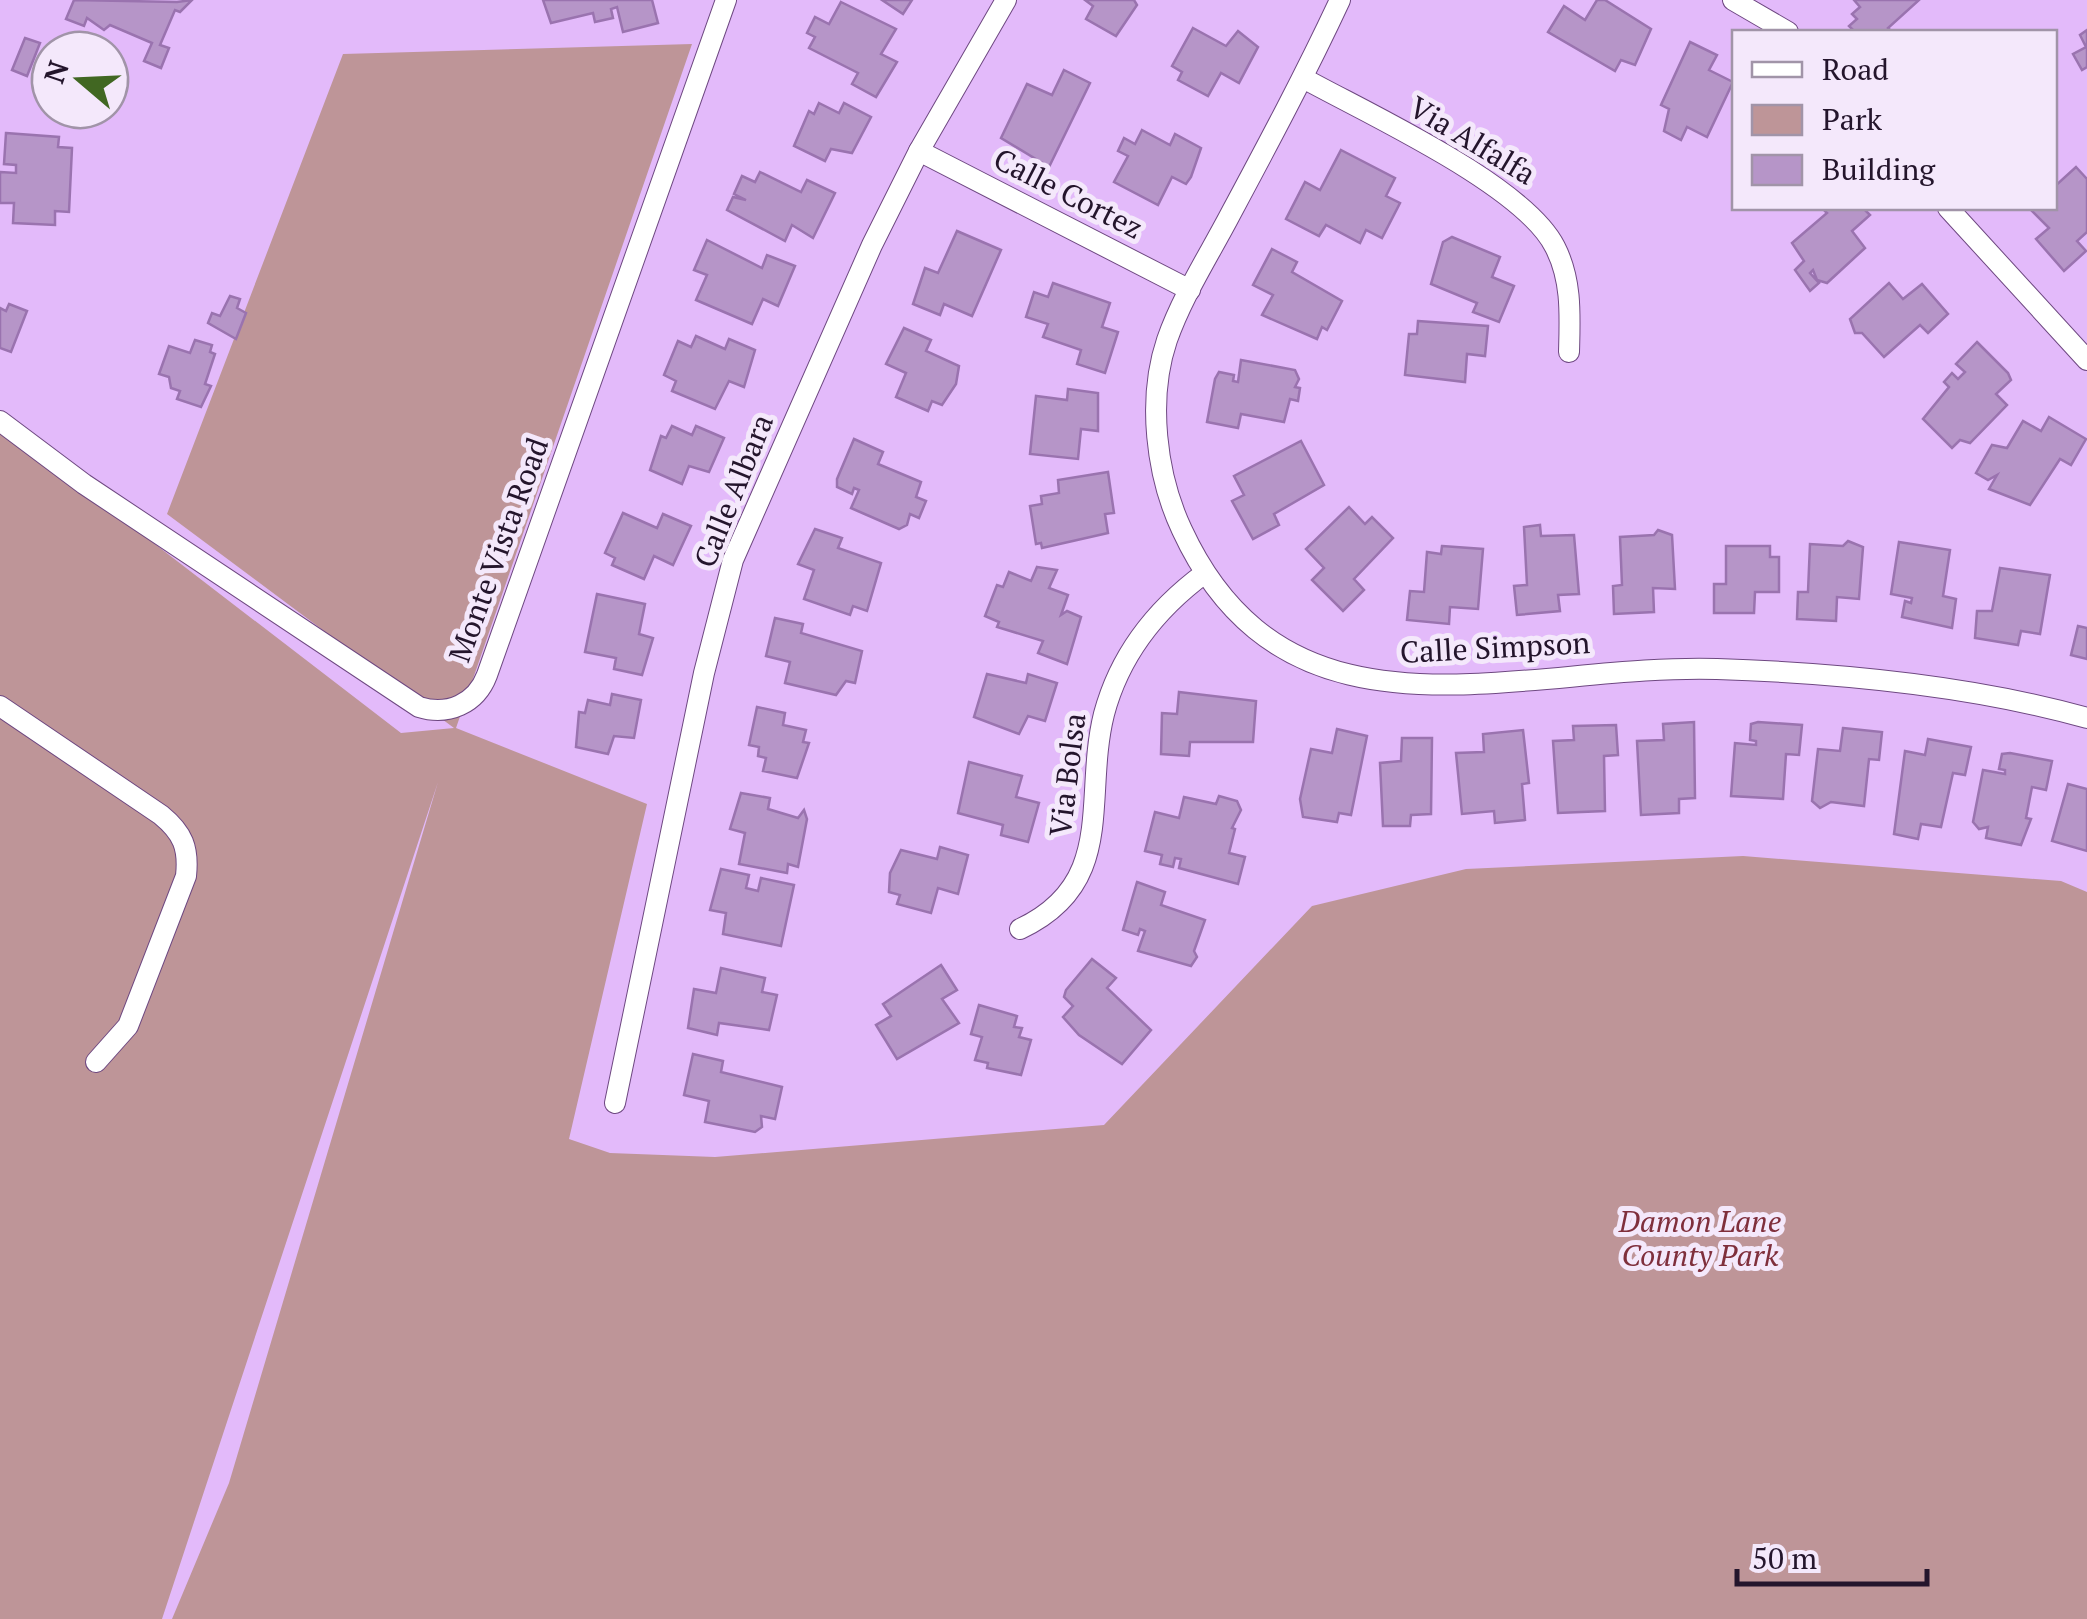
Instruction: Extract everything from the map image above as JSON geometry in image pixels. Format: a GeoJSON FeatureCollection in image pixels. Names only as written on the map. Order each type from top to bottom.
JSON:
{"type":"FeatureCollection","features":[{"type":"Feature","properties":{"kind":"street","name":"Monte Vista Road"},"geometry":{"type":"LineString","coordinates":[[0,420],[84,484],[419,707],[444,711],[466,703],[487,675],[726,0]]}},
{"type":"Feature","properties":{"kind":"street","name":"Calle Albara"},"geometry":{"type":"LineString","coordinates":[[615,1103],[704,673],[734,560],[918,151],[1006,0]]}},
{"type":"Feature","properties":{"kind":"street","name":"Calle Simpson"},"geometry":{"type":"LineString","coordinates":[[1340,0],[1304,78],[1190,290],[1167,341],[1158,429],[1176,518],[1205,573],[1245,620],[1267,638],[1316,666],[1371,682],[1427,687],[1595,672],[1717,669],[1873,681],[2087,718]]}},
{"type":"Feature","properties":{"kind":"street"},"geometry":{"type":"LineString","coordinates":[[1733,0],[1785,30]]}},
{"type":"Feature","properties":{"kind":"street","name":"Via Alfalfa"},"geometry":{"type":"LineString","coordinates":[[1304,78],[1502,190],[1532,214],[1555,247],[1567,282],[1569,352]]}},
{"type":"Feature","properties":{"kind":"street","name":"Calle Cortez"},"geometry":{"type":"LineString","coordinates":[[918,151],[1190,290]]}},
{"type":"Feature","properties":{"kind":"street"},"geometry":{"type":"LineString","coordinates":[[1950,210],[2087,360]]}},
{"type":"Feature","properties":{"kind":"street","name":"Via Bolsa"},"geometry":{"type":"LineString","coordinates":[[1020,929],[1060,903],[1088,855],[1099,742],[1122,667],[1149,624],[1205,573]]}},
{"type":"Feature","properties":{"kind":"street"},"geometry":{"type":"LineString","coordinates":[[0,706],[175,826],[188,855],[186,876],[128,1026],[96,1062]]}},
{"type":"Feature","properties":{"kind":"green space","name":"Damon Lane County Park"},"geometry":{"type":"Polygon","coordinates":[[[692,44],[456,728],[647,804],[569,1139],[610,1153],[715,1157],[1104,1125],[1312,906],[1466,869],[1743,856],[2061,881],[2087,892],[2087,1619],[172,1619],[229,1483],[438,782],[162,1619],[0,1619],[0,425],[401,733],[454,728],[167,514],[343,54],[692,44]]]}},
{"type":"Feature","properties":{"kind":"building"},"geometry":{"type":"Polygon","coordinates":[[[74,0],[192,0],[180,12],[175,10],[160,45],[169,48],[161,68],[144,61],[152,43],[130,34],[130,30],[110,25],[104,30],[87,18],[84,26],[66,19],[74,0]]]}},
{"type":"Feature","properties":{"kind":"building"},"geometry":{"type":"Polygon","coordinates":[[[543,0],[652,0],[658,23],[623,32],[617,7],[611,9],[613,18],[595,22],[593,13],[551,23],[543,0]]]}},
{"type":"Feature","properties":{"kind":"building"},"geometry":{"type":"Polygon","coordinates":[[[882,0],[912,0],[903,14],[882,0]]]}},
{"type":"Feature","properties":{"kind":"building"},"geometry":{"type":"Polygon","coordinates":[[[1085,0],[1134,0],[1137,5],[1116,36],[1086,19],[1093,6],[1085,0]]]}},
{"type":"Feature","properties":{"kind":"building"},"geometry":{"type":"Polygon","coordinates":[[[1597,0],[1605,0],[1651,29],[1635,65],[1621,60],[1615,71],[1548,32],[1564,6],[1585,20],[1597,0]]]}},
{"type":"Feature","properties":{"kind":"building"},"geometry":{"type":"Polygon","coordinates":[[[1854,0],[1919,0],[1890,30],[1853,30],[1849,26],[1857,19],[1852,14],[1860,7],[1854,0]]]}},
{"type":"Feature","properties":{"kind":"building"},"geometry":{"type":"Polygon","coordinates":[[[841,2],[896,29],[881,54],[897,62],[876,97],[852,84],[858,73],[809,48],[815,37],[807,33],[815,17],[829,24],[841,2]]]}},
{"type":"Feature","properties":{"kind":"building"},"geometry":{"type":"Polygon","coordinates":[[[1193,28],[1226,46],[1238,31],[1258,47],[1239,83],[1221,73],[1208,96],[1178,80],[1182,72],[1172,66],[1193,28]]]}},
{"type":"Feature","properties":{"kind":"building"},"geometry":{"type":"Polygon","coordinates":[[[2087,30],[2087,67],[2082,70],[2073,54],[2086,47],[2080,35],[2087,30]]]}},
{"type":"Feature","properties":{"kind":"building"},"geometry":{"type":"Polygon","coordinates":[[[25,38],[30,40],[27,76],[12,70],[25,38]]]}},
{"type":"Feature","properties":{"kind":"building"},"geometry":{"type":"Polygon","coordinates":[[[1690,42],[1717,55],[1709,70],[1732,84],[1707,137],[1687,127],[1681,140],[1664,131],[1669,109],[1661,105],[1690,42]]]}},
{"type":"Feature","properties":{"kind":"building"},"geometry":{"type":"Polygon","coordinates":[[[1064,70],[1090,83],[1049,167],[1001,138],[1027,84],[1052,95],[1064,70]]]}},
{"type":"Feature","properties":{"kind":"building"},"geometry":{"type":"Polygon","coordinates":[[[819,103],[839,113],[844,103],[871,117],[852,153],[831,149],[825,161],[794,146],[809,111],[814,114],[819,103]]]}},
{"type":"Feature","properties":{"kind":"building"},"geometry":{"type":"Polygon","coordinates":[[[1142,130],[1170,145],[1175,134],[1201,148],[1186,184],[1172,177],[1158,205],[1114,182],[1128,156],[1118,151],[1124,138],[1135,144],[1142,130]]]}},
{"type":"Feature","properties":{"kind":"building"},"geometry":{"type":"Polygon","coordinates":[[[6,133],[59,137],[58,147],[72,148],[69,212],[55,211],[55,225],[13,223],[14,203],[0,203],[0,172],[16,173],[16,165],[4,164],[6,133]]]}},
{"type":"Feature","properties":{"kind":"building"},"geometry":{"type":"Polygon","coordinates":[[[1341,150],[1395,178],[1386,196],[1400,203],[1382,238],[1366,230],[1360,243],[1326,225],[1319,236],[1286,219],[1305,182],[1320,190],[1341,150]]]}},
{"type":"Feature","properties":{"kind":"building"},"geometry":{"type":"Polygon","coordinates":[[[2076,167],[2087,179],[2087,232],[2077,241],[2086,251],[2064,271],[2036,239],[2049,228],[2031,210],[2057,210],[2057,184],[2076,167]]]}},
{"type":"Feature","properties":{"kind":"building"},"geometry":{"type":"Polygon","coordinates":[[[760,172],[801,192],[807,180],[835,193],[813,238],[792,225],[785,241],[727,210],[733,197],[746,200],[734,194],[742,176],[755,182],[760,172]]]}},
{"type":"Feature","properties":{"kind":"building"},"geometry":{"type":"Polygon","coordinates":[[[1824,210],[1865,210],[1870,215],[1852,231],[1865,248],[1827,283],[1817,280],[1813,270],[1810,273],[1819,283],[1810,291],[1795,270],[1804,261],[1792,243],[1827,213],[1824,210]]]}},
{"type":"Feature","properties":{"kind":"building"},"geometry":{"type":"Polygon","coordinates":[[[957,231],[1001,250],[972,316],[944,304],[940,315],[913,304],[925,268],[938,273],[957,231]]]}},
{"type":"Feature","properties":{"kind":"building"},"geometry":{"type":"Polygon","coordinates":[[[1452,237],[1500,257],[1492,277],[1514,286],[1499,322],[1473,312],[1477,303],[1431,284],[1443,242],[1452,237]]]}},
{"type":"Feature","properties":{"kind":"building"},"geometry":{"type":"Polygon","coordinates":[[[707,240],[762,268],[767,255],[795,266],[778,306],[763,299],[752,324],[696,300],[707,275],[694,270],[707,240]]]}},
{"type":"Feature","properties":{"kind":"building"},"geometry":{"type":"Polygon","coordinates":[[[1272,249],[1297,262],[1292,272],[1342,301],[1327,330],[1322,327],[1317,339],[1262,315],[1273,295],[1253,285],[1272,249]]]}},
{"type":"Feature","properties":{"kind":"building"},"geometry":{"type":"Polygon","coordinates":[[[1053,283],[1110,303],[1102,327],[1118,332],[1105,373],[1077,364],[1081,350],[1043,337],[1048,324],[1026,317],[1034,292],[1048,297],[1053,283]]]}},
{"type":"Feature","properties":{"kind":"building"},"geometry":{"type":"Polygon","coordinates":[[[1889,283],[1903,299],[1922,284],[1948,314],[1928,333],[1920,325],[1884,357],[1862,333],[1855,333],[1850,319],[1889,283]]]}},
{"type":"Feature","properties":{"kind":"building"},"geometry":{"type":"Polygon","coordinates":[[[230,296],[240,299],[237,308],[246,313],[236,339],[208,323],[212,313],[220,316],[230,296]]]}},
{"type":"Feature","properties":{"kind":"building"},"geometry":{"type":"Polygon","coordinates":[[[9,304],[27,311],[11,352],[0,348],[0,308],[6,311],[9,304]]]}},
{"type":"Feature","properties":{"kind":"building"},"geometry":{"type":"Polygon","coordinates":[[[1418,321],[1488,326],[1485,356],[1467,354],[1465,382],[1405,375],[1409,334],[1417,334],[1418,321]]]}},
{"type":"Feature","properties":{"kind":"building"},"geometry":{"type":"Polygon","coordinates":[[[904,328],[931,340],[926,351],[959,366],[956,384],[942,405],[932,401],[928,411],[896,397],[906,373],[886,364],[904,328]]]}},
{"type":"Feature","properties":{"kind":"building"},"geometry":{"type":"Polygon","coordinates":[[[696,336],[725,349],[729,339],[755,350],[744,387],[729,381],[715,409],[672,391],[676,381],[664,375],[678,341],[691,347],[696,336]]]}},
{"type":"Feature","properties":{"kind":"building"},"geometry":{"type":"Polygon","coordinates":[[[195,340],[212,345],[210,352],[215,354],[205,384],[211,386],[201,407],[177,399],[180,391],[171,388],[169,377],[159,374],[169,346],[190,353],[195,340]]]}},
{"type":"Feature","properties":{"kind":"building"},"geometry":{"type":"Polygon","coordinates":[[[1977,342],[2008,373],[2011,380],[1996,394],[2007,405],[1970,443],[1960,440],[1952,448],[1923,419],[1949,387],[1944,382],[1952,373],[1958,379],[1965,372],[1956,364],[1977,342]]]}},
{"type":"Feature","properties":{"kind":"building"},"geometry":{"type":"Polygon","coordinates":[[[1241,360],[1295,370],[1299,379],[1295,387],[1300,388],[1298,401],[1290,399],[1284,422],[1241,414],[1238,428],[1207,422],[1215,379],[1219,372],[1234,375],[1233,381],[1238,382],[1241,360]]]}},
{"type":"Feature","properties":{"kind":"building"},"geometry":{"type":"Polygon","coordinates":[[[1068,389],[1098,393],[1098,431],[1081,429],[1078,459],[1030,454],[1036,396],[1067,400],[1068,389]]]}},
{"type":"Feature","properties":{"kind":"building"},"geometry":{"type":"Polygon","coordinates":[[[2049,417],[2086,439],[2071,465],[2060,459],[2030,505],[1989,489],[1997,475],[1988,480],[1976,473],[1992,445],[2007,448],[2023,421],[2041,431],[2049,417]]]}},
{"type":"Feature","properties":{"kind":"building"},"geometry":{"type":"Polygon","coordinates":[[[672,426],[692,435],[696,426],[724,438],[709,472],[689,466],[682,484],[650,470],[661,436],[666,438],[672,426]]]}},
{"type":"Feature","properties":{"kind":"building"},"geometry":{"type":"Polygon","coordinates":[[[854,439],[883,452],[878,464],[921,482],[916,497],[926,501],[919,518],[910,514],[907,525],[899,529],[851,508],[859,490],[854,488],[852,494],[837,487],[837,479],[854,439]]]}},
{"type":"Feature","properties":{"kind":"building"},"geometry":{"type":"Polygon","coordinates":[[[1301,441],[1324,485],[1274,514],[1279,525],[1253,539],[1232,501],[1244,495],[1234,476],[1301,441]]]}},
{"type":"Feature","properties":{"kind":"building"},"geometry":{"type":"Polygon","coordinates":[[[1108,472],[1114,513],[1105,514],[1108,533],[1042,548],[1041,543],[1036,544],[1030,506],[1042,504],[1041,496],[1059,493],[1058,480],[1108,472]]]}},
{"type":"Feature","properties":{"kind":"building"},"geometry":{"type":"Polygon","coordinates":[[[1349,507],[1365,524],[1372,517],[1393,538],[1354,579],[1364,590],[1343,611],[1312,580],[1324,568],[1306,549],[1349,507]]]}},
{"type":"Feature","properties":{"kind":"building"},"geometry":{"type":"Polygon","coordinates":[[[623,513],[657,528],[663,514],[691,526],[673,565],[654,556],[644,579],[612,565],[615,558],[605,553],[623,513]]]}},
{"type":"Feature","properties":{"kind":"building"},"geometry":{"type":"Polygon","coordinates":[[[1540,525],[1541,536],[1574,535],[1579,594],[1558,595],[1560,611],[1517,615],[1514,586],[1527,585],[1524,527],[1540,525]]]}},
{"type":"Feature","properties":{"kind":"building"},"geometry":{"type":"Polygon","coordinates":[[[815,529],[842,538],[838,548],[881,563],[867,611],[853,606],[850,615],[804,599],[814,570],[798,564],[815,529]]]}},
{"type":"Feature","properties":{"kind":"building"},"geometry":{"type":"Polygon","coordinates":[[[1658,530],[1672,535],[1675,589],[1653,588],[1654,612],[1614,614],[1613,586],[1622,585],[1620,537],[1654,535],[1658,530]]]}},
{"type":"Feature","properties":{"kind":"building"},"geometry":{"type":"Polygon","coordinates":[[[1848,541],[1863,547],[1859,599],[1837,597],[1836,621],[1797,619],[1798,592],[1808,592],[1810,544],[1843,546],[1848,541]]]}},
{"type":"Feature","properties":{"kind":"building"},"geometry":{"type":"Polygon","coordinates":[[[1899,542],[1950,550],[1943,596],[1956,599],[1952,628],[1902,617],[1905,601],[1911,603],[1912,598],[1891,594],[1899,542]]]}},
{"type":"Feature","properties":{"kind":"building"},"geometry":{"type":"Polygon","coordinates":[[[1442,546],[1483,549],[1478,609],[1450,607],[1449,624],[1407,620],[1410,591],[1424,592],[1427,552],[1441,554],[1442,546]]]}},
{"type":"Feature","properties":{"kind":"building"},"geometry":{"type":"Polygon","coordinates":[[[1726,546],[1770,546],[1770,557],[1779,557],[1779,592],[1755,592],[1754,613],[1714,613],[1714,584],[1726,584],[1726,546]]]}},
{"type":"Feature","properties":{"kind":"building"},"geometry":{"type":"Polygon","coordinates":[[[1037,567],[1057,570],[1049,588],[1068,595],[1061,615],[1067,611],[1081,617],[1067,664],[1038,653],[1043,641],[997,627],[999,622],[985,616],[997,585],[1003,587],[1009,572],[1031,581],[1037,567]]]}},
{"type":"Feature","properties":{"kind":"building"},"geometry":{"type":"Polygon","coordinates":[[[2000,568],[2050,575],[2040,634],[2021,631],[2018,645],[1975,638],[1977,611],[1992,611],[2000,568]]]}},
{"type":"Feature","properties":{"kind":"building"},"geometry":{"type":"Polygon","coordinates":[[[597,594],[645,604],[639,634],[653,638],[642,675],[614,669],[616,658],[585,652],[597,594]]]}},
{"type":"Feature","properties":{"kind":"building"},"geometry":{"type":"Polygon","coordinates":[[[775,618],[803,624],[801,633],[862,651],[855,683],[846,681],[836,695],[785,683],[790,662],[766,656],[775,618]]]}},
{"type":"Feature","properties":{"kind":"building"},"geometry":{"type":"Polygon","coordinates":[[[2078,626],[2087,628],[2087,659],[2071,655],[2078,626]]]}},
{"type":"Feature","properties":{"kind":"building"},"geometry":{"type":"Polygon","coordinates":[[[987,674],[1026,683],[1028,674],[1057,683],[1045,721],[1028,716],[1019,734],[974,717],[987,674]]]}},
{"type":"Feature","properties":{"kind":"building"},"geometry":{"type":"Polygon","coordinates":[[[1179,692],[1256,701],[1253,742],[1190,742],[1189,756],[1161,754],[1162,713],[1177,714],[1179,692]]]}},
{"type":"Feature","properties":{"kind":"building"},"geometry":{"type":"Polygon","coordinates":[[[612,694],[641,700],[634,738],[614,736],[608,754],[576,747],[579,712],[585,713],[588,700],[610,705],[612,694]]]}},
{"type":"Feature","properties":{"kind":"building"},"geometry":{"type":"Polygon","coordinates":[[[757,707],[785,713],[783,725],[806,730],[803,742],[809,743],[797,778],[763,771],[766,758],[758,756],[759,747],[749,745],[757,707]]]}},
{"type":"Feature","properties":{"kind":"building"},"geometry":{"type":"Polygon","coordinates":[[[1694,722],[1695,798],[1679,799],[1679,813],[1641,815],[1637,741],[1664,740],[1663,724],[1694,722]]]}},
{"type":"Feature","properties":{"kind":"building"},"geometry":{"type":"Polygon","coordinates":[[[1751,724],[1802,725],[1799,755],[1786,754],[1783,799],[1731,796],[1735,743],[1756,745],[1756,741],[1750,740],[1751,724]]]}},
{"type":"Feature","properties":{"kind":"building"},"geometry":{"type":"Polygon","coordinates":[[[1616,725],[1618,755],[1604,756],[1605,811],[1558,813],[1553,741],[1574,740],[1573,726],[1616,725]]]}},
{"type":"Feature","properties":{"kind":"building"},"geometry":{"type":"Polygon","coordinates":[[[1843,728],[1882,732],[1879,760],[1869,759],[1864,806],[1831,802],[1820,808],[1812,801],[1818,749],[1840,751],[1843,728]]]}},
{"type":"Feature","properties":{"kind":"building"},"geometry":{"type":"Polygon","coordinates":[[[1337,729],[1367,736],[1351,815],[1339,813],[1337,822],[1303,817],[1300,799],[1311,749],[1332,753],[1337,729]]]}},
{"type":"Feature","properties":{"kind":"building"},"geometry":{"type":"Polygon","coordinates":[[[1523,730],[1529,783],[1522,784],[1525,820],[1495,823],[1494,811],[1462,814],[1456,753],[1484,752],[1483,734],[1523,730]]]}},
{"type":"Feature","properties":{"kind":"building"},"geometry":{"type":"Polygon","coordinates":[[[1402,738],[1432,738],[1431,814],[1411,815],[1410,826],[1383,826],[1380,763],[1401,761],[1402,738]]]}},
{"type":"Feature","properties":{"kind":"building"},"geometry":{"type":"Polygon","coordinates":[[[1928,739],[1971,747],[1965,775],[1953,773],[1941,827],[1921,824],[1918,839],[1894,834],[1905,751],[1925,755],[1928,739]]]}},
{"type":"Feature","properties":{"kind":"building"},"geometry":{"type":"Polygon","coordinates":[[[2002,754],[2052,761],[2046,790],[2032,787],[2026,818],[2031,819],[2021,845],[1986,838],[1988,827],[1979,829],[1973,822],[1983,770],[2005,774],[2005,770],[1999,769],[2002,754]]]}},
{"type":"Feature","properties":{"kind":"building"},"geometry":{"type":"Polygon","coordinates":[[[969,762],[1022,776],[1016,797],[1039,803],[1028,842],[1001,835],[1003,825],[958,813],[969,762]]]}},
{"type":"Feature","properties":{"kind":"building"},"geometry":{"type":"Polygon","coordinates":[[[2068,784],[2087,789],[2087,851],[2052,841],[2068,784]]]}},
{"type":"Feature","properties":{"kind":"building"},"geometry":{"type":"Polygon","coordinates":[[[741,793],[770,798],[768,809],[798,818],[804,810],[807,819],[798,867],[788,864],[787,873],[739,864],[745,833],[730,829],[741,793]]]}},
{"type":"Feature","properties":{"kind":"building"},"geometry":{"type":"Polygon","coordinates":[[[1219,796],[1237,801],[1241,810],[1232,828],[1235,829],[1229,853],[1245,857],[1238,884],[1179,868],[1181,859],[1175,858],[1173,867],[1160,864],[1162,855],[1145,851],[1155,812],[1179,818],[1184,797],[1216,804],[1219,796]]]}},
{"type":"Feature","properties":{"kind":"building"},"geometry":{"type":"Polygon","coordinates":[[[940,847],[968,855],[958,894],[938,888],[931,913],[897,904],[900,895],[889,892],[890,873],[901,850],[937,859],[940,847]]]}},
{"type":"Feature","properties":{"kind":"building"},"geometry":{"type":"Polygon","coordinates":[[[721,869],[749,875],[746,888],[758,891],[761,878],[794,885],[781,946],[723,934],[726,913],[710,910],[721,869]]]}},
{"type":"Feature","properties":{"kind":"building"},"geometry":{"type":"Polygon","coordinates":[[[1137,882],[1165,892],[1161,905],[1205,920],[1194,951],[1197,957],[1191,966],[1138,951],[1145,931],[1140,929],[1138,935],[1123,930],[1137,882]]]}},
{"type":"Feature","properties":{"kind":"building"},"geometry":{"type":"Polygon","coordinates":[[[1092,959],[1116,978],[1107,988],[1151,1030],[1122,1064],[1079,1035],[1063,1017],[1073,1006],[1064,997],[1066,990],[1092,959]]]}},
{"type":"Feature","properties":{"kind":"building"},"geometry":{"type":"Polygon","coordinates":[[[941,965],[957,990],[942,999],[959,1023],[897,1059],[876,1025],[891,1016],[883,1004],[941,965]]]}},
{"type":"Feature","properties":{"kind":"building"},"geometry":{"type":"Polygon","coordinates":[[[721,968],[765,978],[762,992],[777,995],[769,1030],[719,1023],[717,1035],[688,1028],[694,989],[716,993],[721,968]]]}},
{"type":"Feature","properties":{"kind":"building"},"geometry":{"type":"Polygon","coordinates":[[[979,1005],[1017,1016],[1014,1027],[1022,1028],[1019,1037],[1031,1040],[1021,1075],[987,1068],[988,1063],[975,1060],[982,1037],[971,1034],[979,1005]]]}},
{"type":"Feature","properties":{"kind":"building"},"geometry":{"type":"Polygon","coordinates":[[[693,1054],[723,1061],[721,1072],[782,1087],[775,1119],[761,1116],[762,1127],[755,1132],[705,1122],[709,1101],[684,1095],[693,1054]]]}}]}
